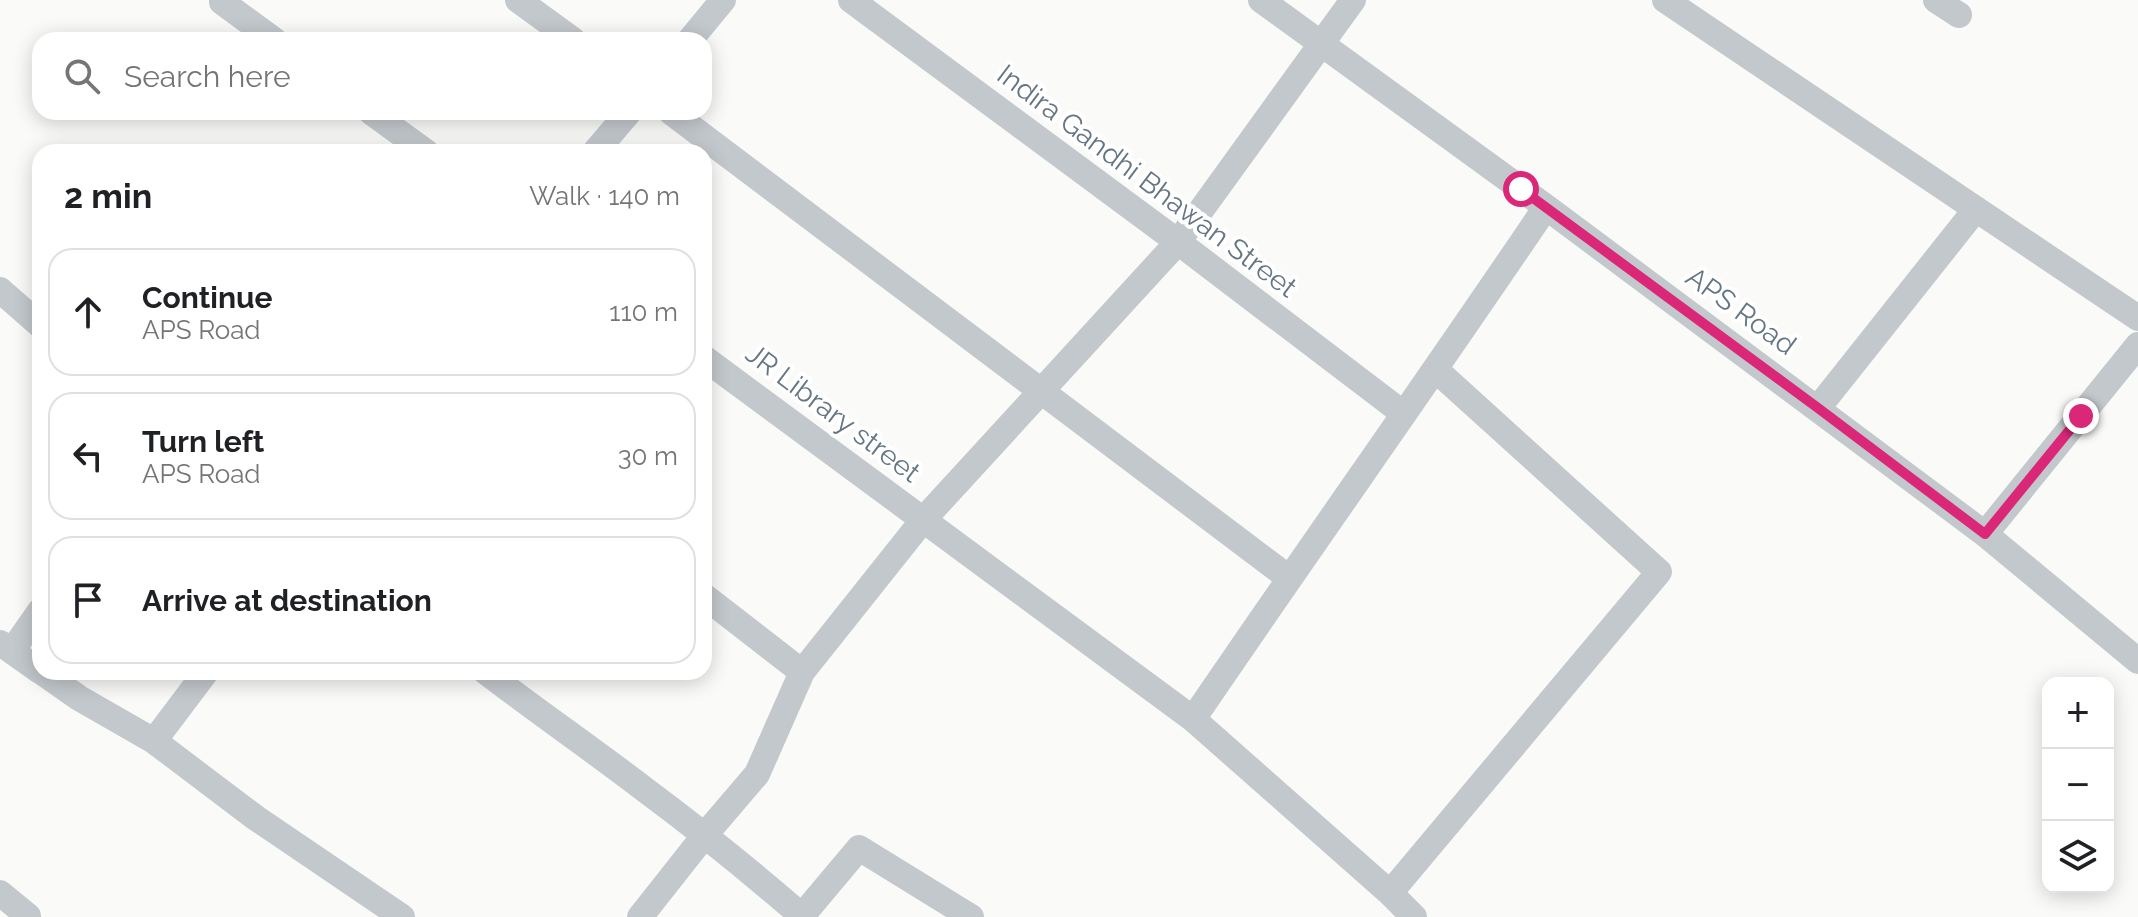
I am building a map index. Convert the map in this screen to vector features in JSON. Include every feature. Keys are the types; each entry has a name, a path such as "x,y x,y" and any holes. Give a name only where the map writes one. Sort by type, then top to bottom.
{"street":[{"path":"518,0 562,32"},
{"path":"697,32 723,0"},
{"name":"Indira Gandhi Bhawan Street","path":"851,0 1404,414"},
{"name":"APS Road","path":"1261,0 1818,408 1985,534 2138,661"},
{"path":"640,917 757,774 802,672 923,520 1178,242 1353,0"},
{"path":"1665,0 2138,318"},
{"path":"1936,0 1959,15"},
{"path":"222,2 263,32"},
{"path":"382,120 415,144"},
{"path":"602,144 622,120"},
{"path":"682,120 1289,578"},
{"path":"1193,719 1546,207"},
{"path":"1818,408 1976,209"},
{"path":"0,290 32,318"},
{"path":"1985,534 2138,345"},
{"name":"JR Library street","path":"712,364 1193,719 1414,917"},
{"path":"1390,893 1659,572 1436,370"},
{"path":"712,602 802,672"},
{"path":"32,619 6,647 32,666"},
{"path":"53,680 154,741 256,818 402,917"},
{"path":"154,741 200,680"},
{"path":"496,680 646,790 746,868 801,916 859,848 971,917"},
{"path":"0,893 28,916"}],"route":[{"path":"1521,189 1985,534 2081,416"}]}
